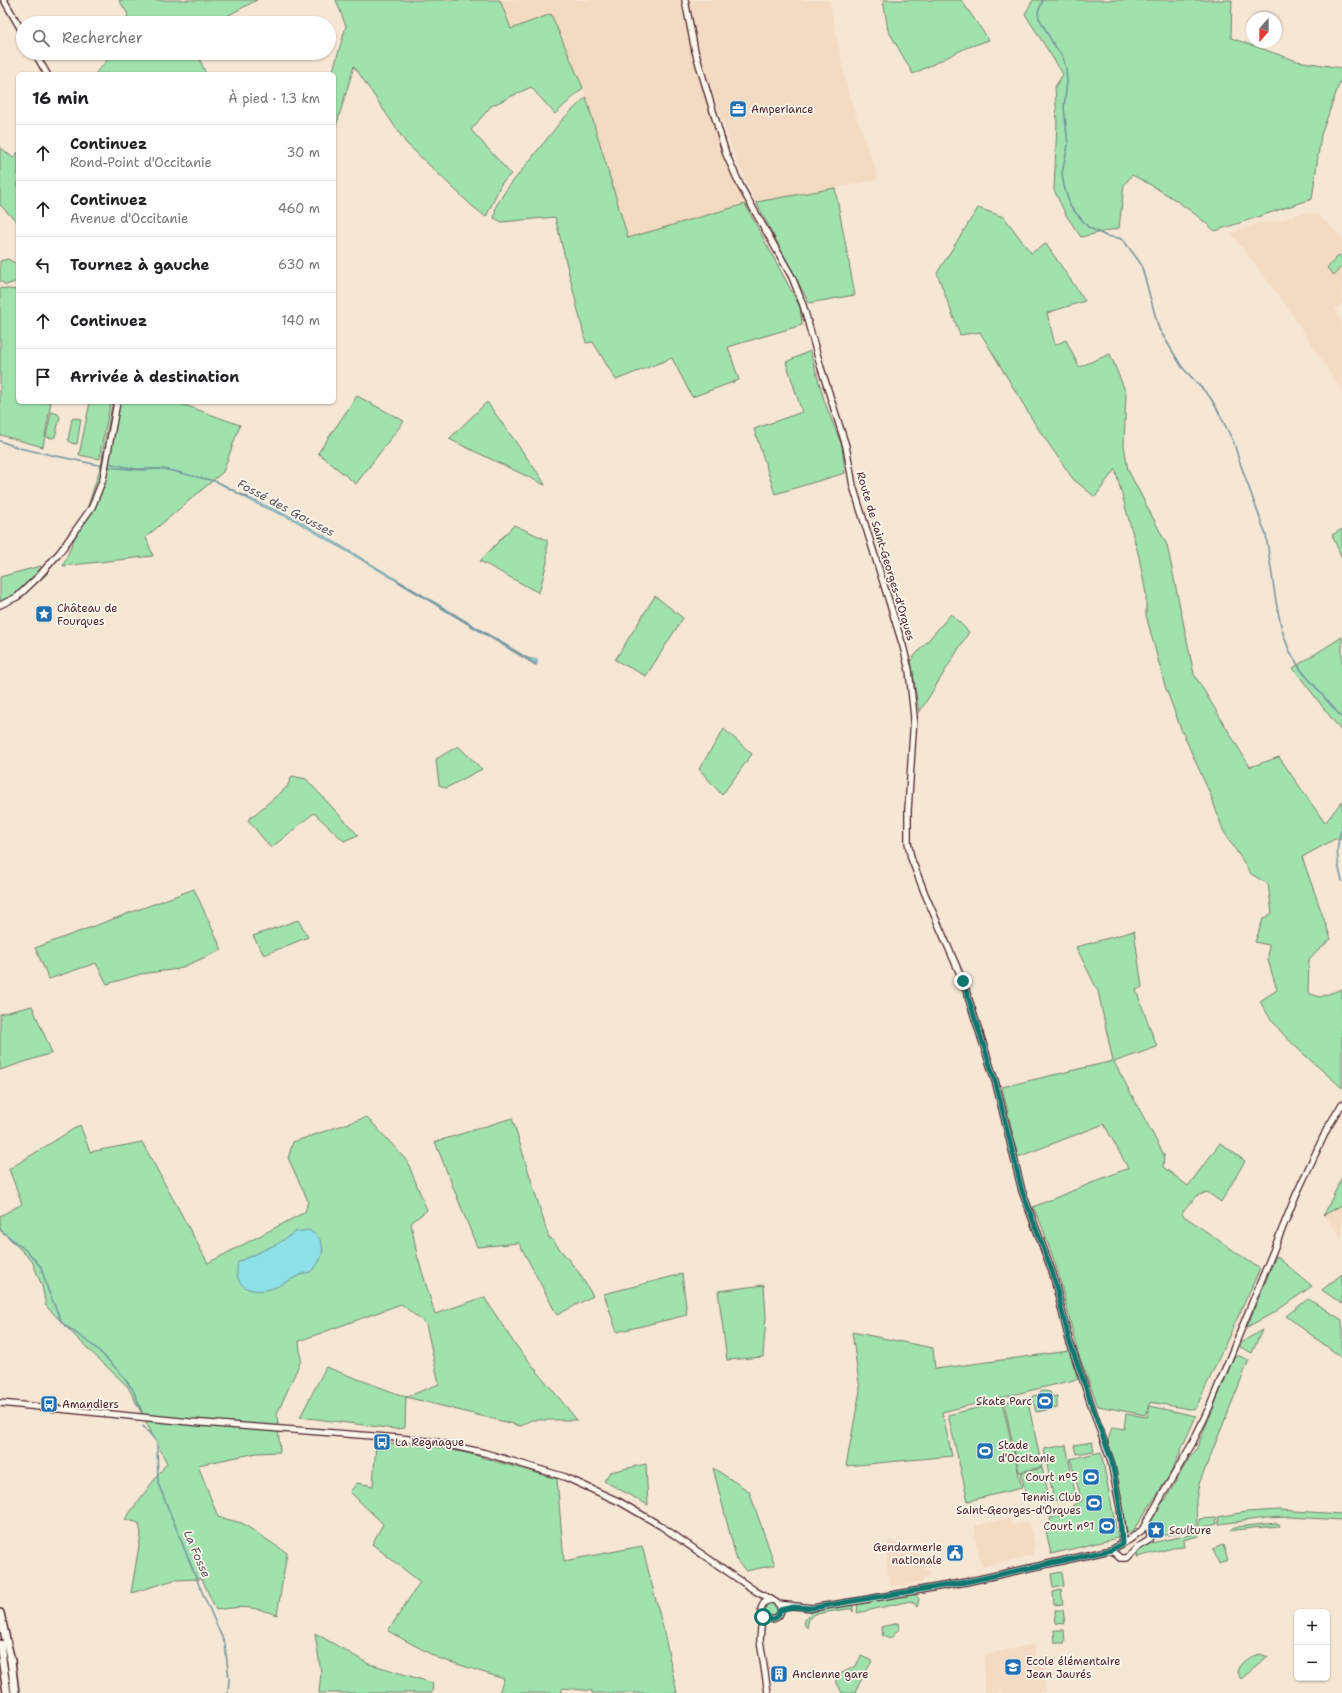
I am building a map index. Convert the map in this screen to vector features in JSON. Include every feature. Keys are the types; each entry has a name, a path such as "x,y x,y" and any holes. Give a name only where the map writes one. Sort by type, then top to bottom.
{"highway":[{"path":"0,1613 10,1655 15,1693"},
{"path":"0,1644 7,1693"},
{"path":"0,1654 6,1682"}],"street":[{"path":"4,0 16,21"},
{"name":"Route de Saint-Georges-d'Orques","path":"685,0 695,51 726,154 738,183 792,277 803,305 846,446 853,486 903,646 909,670 914,717 908,810 909,847 911,858 963,981 996,1084 1022,1191 1053,1274 1069,1340 1112,1462 1120,1508 1122,1532 1117,1549"},
{"path":"39,60 46,72"},
{"path":"0,605 18,597 38,577 60,552 92,507 103,479 117,404"},
{"path":"0,1403 149,1418 399,1438 436,1442 485,1453 565,1477 620,1502 662,1526 757,1592 771,1600 779,1607 812,1608 922,1591 1117,1549 1142,1530 1192,1444 1210,1406 1296,1195 1327,1129 1342,1104"},
{"path":"1117,1549 1120,1558 1127,1558 1137,1548 1149,1540 1150,1535 1147,1520"},
{"path":"1142,1530 1149,1532"},
{"path":"1122,1532 1130,1540"},
{"path":"757,1592 762,1605"},
{"path":"768,1693 760,1640 762,1615 760,1610 766,1601 771,1600"},
{"path":"761,1627 778,1616 779,1607"},
{"path":"762,1615 771,1620"}],"shaded area":[{"path":"500,0 682,0 693,53 724,155 745,204 628,238 583,88 551,14 510,29"},
{"path":"687,0 829,0 848,93 878,180 756,202 737,161 704,71"},
{"path":"1302,213 1318,215 1342,237 1342,304 1335,309 1338,313 1336,315 1342,322 1342,391 1286,305 1231,233 1260,223 1275,222"},
{"path":"1342,1205 1342,1238 1324,1215"},
{"path":"1010,1518 1012,1525 1029,1522 1035,1546 1032,1555 982,1567 975,1538 975,1526"},
{"path":"889,1540 923,1557 927,1562 924,1569 929,1571 930,1575 924,1578 921,1583 890,1587 886,1560"},
{"name":"Ecole élémentaire Jean Jaurés","path":"1034,1644 1036,1664 1042,1664 1044,1669 1045,1692 984,1693 984,1655"}],"green space":[{"path":"119,0 257,0 227,16 127,16 128,14"},
{"path":"336,0 500,0 511,29 551,14 583,88 555,114 531,87 491,106 471,130 511,174 501,184 486,217 472,206 406,143 354,66 336,126 336,72 333,72 346,26"},
{"path":"883,0 961,0 989,40 966,48 913,74 888,30"},
{"path":"1033,0 1232,0 1231,38 1246,43 1246,48 1260,48 1297,61 1342,68 1342,76 1321,135 1312,199 1215,231 1176,200 1132,175 1124,185 1119,228 1081,237 1066,215 1054,190 1057,122 1055,87 1063,74 1025,14"},
{"path":"107,60 200,60 205,72 97,72"},
{"path":"586,97 628,238 745,204 800,307 802,325 728,347 739,380 692,397 672,358 616,380 593,342 586,343 555,217 502,222 494,218 496,206 506,190 562,120"},
{"path":"0,147 13,158 16,154 16,221 0,205"},
{"path":"835,188 855,295 809,303 756,202"},
{"path":"978,208 1004,217 1031,253 1046,244 1085,301 1047,313 1055,345 1066,340 1079,367 1110,354 1126,393 1124,445 1128,470 1167,545 1194,674 1250,767 1279,757 1325,823 1342,801 1342,839 1335,839 1302,857 1331,939 1309,959 1308,993 1320,997 1342,989 1342,1088 1286,1037 1267,1014 1260,1001 1277,990 1268,960 1269,945 1255,942 1263,919 1272,913 1268,884 1251,874 1223,830 1211,796 1181,729 1165,686 1146,615 1146,594 1139,557 1115,469 1095,497 1073,479 1035,424 980,332 960,335 937,273"},
{"path":"1339,255 1342,257 1342,266 1334,275 1327,268"},
{"path":"8,259 16,264 16,282 6,285 0,281 0,261"},
{"path":"0,288 16,290 16,404 51,404 43,447 0,435"},
{"path":"810,351 825,403 842,446 845,473 775,494 754,429 802,412 786,362"},
{"path":"357,396 404,421 356,484 318,453"},
{"path":"487,402 540,476 545,485 449,439"},
{"path":"90,404 111,404 101,447 100,459 79,455"},
{"path":"113,404 182,404 240,425 223,472 146,537 153,556 63,566 89,503 102,462 103,448"},
{"path":"51,412 58,414 60,417 55,437 52,438 46,437"},
{"path":"72,419 81,419 77,444 71,443 68,440"},
{"path":"514,525 547,540 547,562 539,593 480,561"},
{"path":"1342,529 1342,558 1332,535"},
{"path":"40,566 48,573 20,598 0,608 0,577"},
{"path":"655,596 683,618 646,676 615,660"},
{"path":"951,614 969,632 919,713 911,660"},
{"path":"1342,637 1342,732 1293,668"},
{"path":"724,729 752,754 722,795 699,769"},
{"path":"458,746 482,769 446,788 439,785 436,759"},
{"path":"292,776 306,779 358,835 344,841 314,813 271,848 248,820 287,787"},
{"path":"194,889 222,950 178,969 141,974 107,984 96,963 49,979 35,948"},
{"path":"298,920 308,937 264,955 253,936"},
{"path":"1134,931 1142,987 1136,990 1157,1047 1114,1062 1164,1155 1163,1167 1188,1186 1220,1143 1245,1161 1221,1202 1207,1192 1197,1196 1181,1214 1260,1269 1195,1410 1150,1402 1145,1415 1098,1406 1078,1353 1058,1272 1041,1224 1033,1207 1128,1168 1104,1124 1018,1157 1002,1087 1113,1061 1098,991 1076,947"},
{"path":"32,1006 52,1053 0,1070 0,1014"},
{"path":"367,1117 407,1161 427,1210 411,1223 417,1255 435,1314 484,1297 514,1343 577,1420 531,1420 521,1426 406,1397 439,1384 426,1324 401,1304 299,1341 301,1360 277,1414 280,1452 257,1453 198,1465 218,1517 242,1523 287,1553 277,1615 254,1608 216,1610 202,1579 174,1580 131,1593 141,1534 139,1523 125,1519 167,1463 128,1387 46,1306 42,1286 32,1261 0,1229 0,1216 22,1204 9,1169 80,1125 90,1152 142,1142 208,1263 305,1212 308,1201 288,1158 293,1142"},
{"path":"512,1118 549,1238 551,1238 579,1273 593,1296 557,1315 519,1243 477,1247 435,1142"},
{"path":"1342,1177 1342,1205 1324,1215"},
{"path":"1276,1256 1312,1286 1275,1312 1247,1327"},
{"path":"682,1274 687,1315 617,1332 604,1294"},
{"path":"1342,1274 1342,1304 1322,1290"},
{"path":"764,1285 766,1317 763,1357 727,1360 718,1291"},
{"path":"1308,1299 1342,1320 1342,1358 1286,1316"},
{"path":"1262,1330 1252,1353 1240,1347 1240,1343"},
{"path":"852,1332 933,1348 935,1369 1069,1351 1078,1379 942,1412 952,1456 846,1466 860,1390"},
{"path":"1237,1355 1249,1360 1199,1484 1196,1500 1197,1529 1169,1535 1155,1535 1150,1528 1151,1517 1155,1510 1166,1499 1188,1460 1196,1450 1234,1357"},
{"path":"326,1367 406,1397 405,1428 395,1429 300,1417"},
{"name":"Skate Parc","path":"1042,1391 1050,1392 1052,1397 1057,1396 1057,1408 1036,1412 1032,1396 1039,1395"},
{"path":"1027,1398 1042,1467 1019,1472 1004,1403"},
{"name":"Stade d'Occitanie","path":"1002,1402 1022,1488 968,1501 948,1415"},
{"path":"1150,1406 1196,1416 1169,1477 1132,1532 1127,1532 1115,1465 1108,1441 1112,1427 1124,1429 1126,1414 1147,1417"},
{"path":"376,1442 436,1447 467,1453 557,1479 564,1561 642,1546 663,1628 677,1693 592,1693 592,1691 563,1688 561,1693 499,1693 504,1679 438,1658 388,1631 420,1582 372,1544 383,1524 350,1492 357,1483 373,1486"},
{"path":"1092,1442 1094,1451 1076,1454 1074,1445"},
{"path":"1066,1445 1075,1493 1065,1495 1065,1498 1054,1501 1044,1449"},
{"name":"Tennis Club Saint-Georges-d'Orques","path":"1101,1452 1118,1538 1051,1554 1045,1526 1051,1525 1050,1518 1072,1513 1072,1506 1082,1501 1070,1459"},
{"path":"646,1464 648,1505 604,1481 610,1472"},
{"path":"713,1468 749,1491 775,1565 746,1571 737,1561"},
{"path":"1042,1468 1048,1492 1026,1497 1021,1473"},
{"path":"1279,1510 1342,1514 1342,1520 1290,1517 1266,1518 1219,1524 1218,1517 1246,1512"},
{"path":"1216,1518 1217,1524 1199,1528 1199,1519"},
{"path":"1276,1523 1280,1526 1229,1531 1234,1527"},
{"path":"1199,1533 1199,1536 1183,1540 1184,1547 1173,1548 1137,1557 1138,1551 1151,1543"},
{"path":"1223,1545 1228,1560 1219,1564 1213,1549"},
{"path":"1062,1572 1064,1586 1053,1588 1051,1574"},
{"path":"1061,1590 1063,1604 1054,1605 1053,1592"},
{"path":"915,1594 919,1599 917,1607 910,1601 857,1613 858,1603"},
{"path":"771,1602 778,1606 778,1614 771,1618 764,1615 763,1610 765,1605"},
{"path":"849,1605 853,1606 853,1612 852,1609 847,1609 815,1614 809,1618 807,1628 804,1624 806,1618 810,1614 822,1608"},
{"path":"1055,1610 1063,1610 1065,1624 1056,1623"},
{"path":"898,1623 899,1629 890,1639 883,1636 881,1627"},
{"path":"1054,1630 1064,1630 1065,1643 1055,1643"},
{"path":"315,1633 367,1663 433,1683 432,1693 319,1693 321,1673"},
{"path":"1260,1654 1268,1657 1241,1679 1237,1673 1242,1663 1252,1656"},
{"path":"861,1656 872,1661 855,1691 857,1693 842,1693 834,1677 856,1666"}],"water":[{"path":"217,482 244,496 296,519 528,658 537,660 537,664 294,520 257,504"},
{"path":"309,1230 319,1238 322,1248 321,1257 317,1265 310,1272 266,1290 252,1290 242,1285 237,1276 238,1262 279,1243 295,1232"}],"waterway":[{"path":"1043,0 1038,12 1039,18 1063,58 1066,68 1067,82 1064,107 1068,145 1062,173 1070,206 1088,227 1106,236 1119,238 1124,241 1141,264 1159,329 1182,367 1210,397 1234,443 1266,535 1276,602 1282,630 1289,650 1301,670 1342,718"},
{"name":"Fossé des Gousses","path":"0,441 19,448 103,466"},
{"name":"Fossé des Gousses","path":"107,467 141,470 159,469"},
{"name":"Fossé des Gousses","path":"173,471 181,473"},
{"name":"Fossé des Gousses","path":"240,494 248,497"},
{"name":"Fossé des Gousses","path":"397,581 536,665"},
{"path":"1342,828 1338,841 1339,868 1342,881"},
{"name":"La Fosse","path":"0,1230 28,1252 41,1267 48,1290 62,1323 95,1347 118,1370 133,1390 142,1412"},
{"name":"La Fosse","path":"143,1426 157,1442 158,1483 199,1585 225,1644 229,1679 228,1693"}],"place":[{"name":"Amperiance","path":"738,109"},
{"name":"Château de Fourques","path":"44,614"},
{"name":"Skate Parc","path":"1045,1401"},
{"name":"Amandiers","path":"49,1404"},
{"name":"La Regnague","path":"382,1442"},
{"name":"Stade d'Occitanie","path":"985,1451"},
{"name":"Court n°5","path":"1091,1477"},
{"name":"Tennis Club Saint-Georges-d'Orques","path":"1094,1503"},
{"name":"Court n°1","path":"1107,1526"},
{"name":"Sculture","path":"1156,1530"},
{"name":"Gendarmerie nationale","path":"955,1553"},
{"name":"Ecole élémentaire Jean Jaurés","path":"1013,1667"},
{"name":"Ancienne gare","path":"779,1674"}],"route":[{"path":"763,1617 771,1620 779,1615 780,1610 793,1607 812,1608 922,1591 1111,1550 1122,1544 1120,1508 1112,1462 1069,1340 1050,1264 1032,1221 1022,1191 996,1084 963,981"}]}
